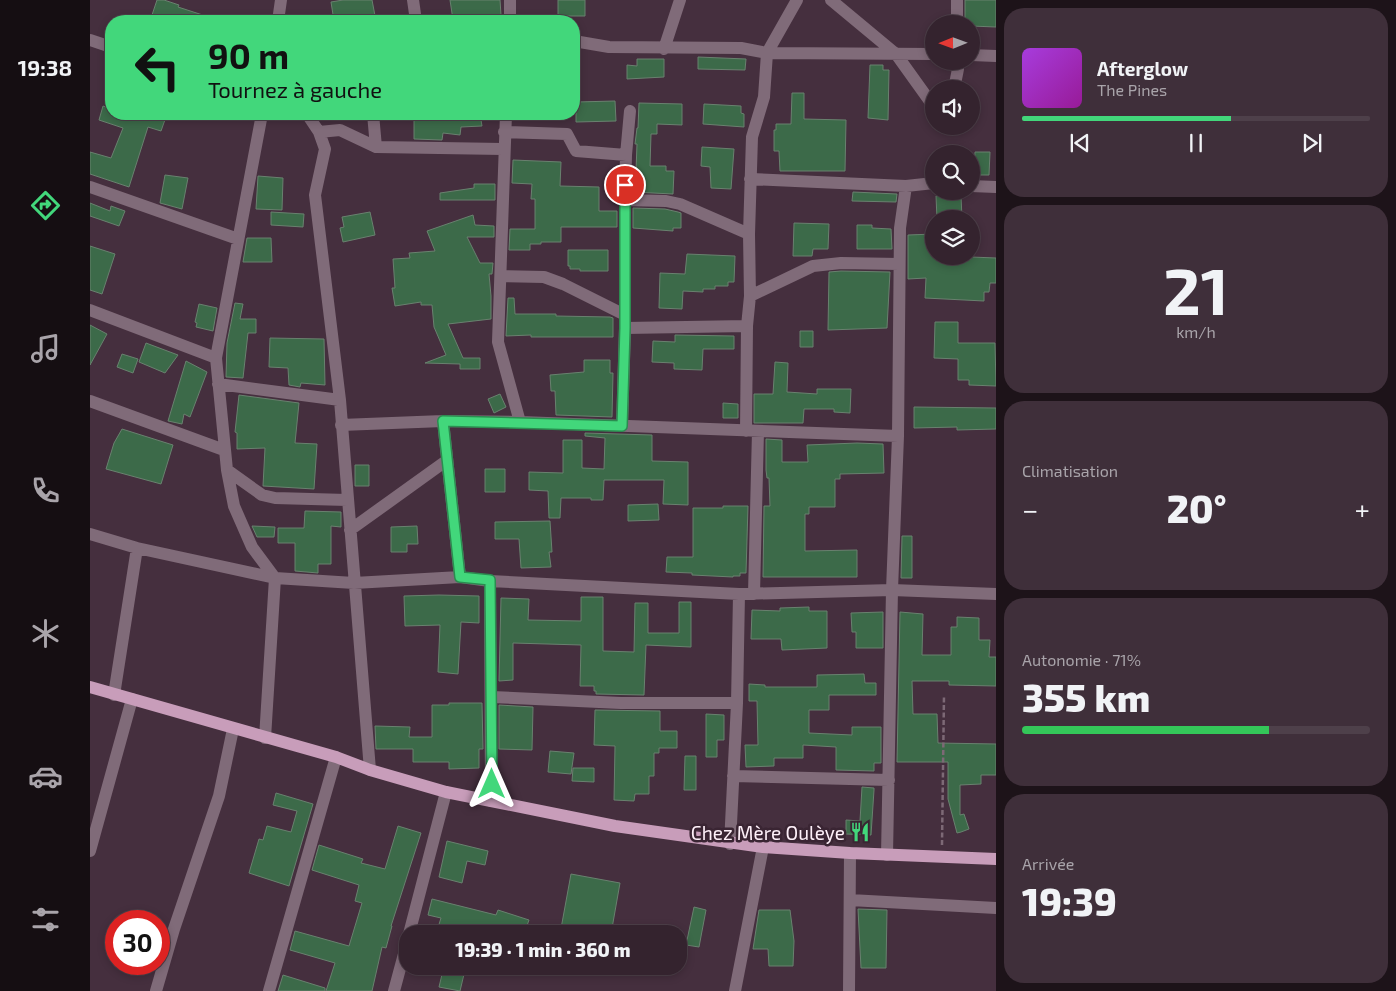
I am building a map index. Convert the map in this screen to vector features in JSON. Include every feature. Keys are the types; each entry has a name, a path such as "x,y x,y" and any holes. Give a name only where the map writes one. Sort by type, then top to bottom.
{"main road":[{"path":"90,687 336,757 370,770 446,792 615,826 762,848 996,859"}],"street":[{"path":"279,15 281,0"},
{"path":"412,0 415,15"},
{"path":"510,0 510,15"},
{"path":"664,49 680,0"},
{"path":"754,594 752,431 747,326 750,296 748,234 752,137 764,97 767,53 797,0"},
{"path":"831,0 896,54 925,94"},
{"path":"957,0 957,15"},
{"path":"90,40 105,45"},
{"path":"580,42 609,47 664,49 741,48 767,53 925,54"},
{"path":"980,55 996,56"},
{"path":"622,426 626,155 630,112"},
{"path":"261,120 216,358 224,450 234,506 252,547 275,578 265,738"},
{"path":"311,120 319,132 325,149 315,195 340,400 370,770"},
{"path":"374,120 376,147"},
{"path":"505,120 503,149 502,276 498,342 520,422"},
{"path":"319,132 340,130 376,147 503,149"},
{"path":"504,132 567,134 576,151 626,155"},
{"path":"750,180 906,186 925,184"},
{"path":"90,186 238,239"},
{"path":"887,855 892,590 898,436 900,228 906,186"},
{"path":"980,186 996,187"},
{"path":"625,200 666,201 680,204 748,234"},
{"path":"750,296 813,266 841,263 899,264"},
{"path":"502,276 544,277 563,284 625,321 747,326"},
{"path":"90,310 216,358"},
{"path":"218,384 340,400"},
{"path":"90,401 224,450"},
{"path":"341,425 443,421 520,422 898,436"},
{"path":"443,421 460,577"},
{"path":"350,530 446,461"},
{"path":"227,470 262,495 274,498 347,500"},
{"path":"90,534 137,548 275,578 354,583 460,577 739,594 892,590 996,594"},
{"path":"114,695 137,548"},
{"path":"490,580 491,801"},
{"path":"730,844 737,703 739,594"},
{"path":"492,697 621,703 737,703"},
{"path":"90,851 95,816 132,699"},
{"path":"156,991 174,928 219,796 233,729"},
{"path":"269,991 336,757"},
{"path":"734,776 889,780"},
{"path":"411,925 446,792"},
{"path":"735,991 762,848"},
{"path":"849,991 850,853"},
{"path":"850,900 996,908"},
{"path":"394,991 399,972"}],"path":[{"path":"942,857 944,694"}],"building":[{"path":"157,0 164,0 203,15 152,15"},
{"path":"372,0 375,15 333,15 331,2"},
{"path":"450,0 500,0 501,15 452,15"},
{"path":"558,0 585,0 585,16 558,15"},
{"path":"965,0 996,0 996,27 980,26 980,15 965,15"},
{"path":"698,57 746,59 745,70 698,69"},
{"path":"637,59 664,59 664,77 627,79 627,65 637,66"},
{"path":"870,65 883,65 883,70 889,70 888,120 868,118"},
{"path":"792,93 804,93 804,119 846,120 845,171 780,171 779,151 774,151 774,130 776,130 776,124 791,124"},
{"path":"615,101 616,121 576,122 576,120 580,120 580,102"},
{"path":"639,103 682,104 682,125 657,124 657,134 651,134 650,166 666,166 666,171 674,171 673,194 633,192 634,171 636,171 637,144 635,144"},
{"path":"704,104 741,106 741,113 744,114 744,127 703,124"},
{"path":"103,106 105,107 105,120 165,120 161,131 148,127 129,187 90,174 90,152 111,158 123,128 99,120"},
{"path":"414,120 481,120 482,126 461,127 460,135 443,133 442,140 414,139"},
{"path":"702,147 734,149 731,189 711,188 710,167 701,166"},
{"path":"980,152 990,152 989,175 980,175"},
{"path":"513,160 561,162 560,186 599,187 599,211 617,211 617,227 561,227 561,242 530,244 530,250 509,250 510,229 535,229 535,199 531,199 532,184 512,183"},
{"path":"165,175 188,178 182,209 160,203"},
{"path":"258,176 283,178 282,210 256,209"},
{"path":"474,184 495,184 495,200 440,200 440,193 474,188"},
{"path":"853,192 897,194 896,202 852,201"},
{"path":"936,200 961,200 962,210 937,210"},
{"path":"90,203 110,211 111,206 125,211 119,226 90,216"},
{"path":"633,208 665,209 681,213 681,228 673,228 673,231 633,228"},
{"path":"271,212 304,214 303,227 271,225"},
{"path":"370,212 375,235 343,242 340,228 344,227 342,217"},
{"path":"473,215 475,225 494,226 494,237 467,237 480,263 493,263 492,274 489,274 491,319 448,324 463,358 480,358 480,369 460,369 460,364 425,363 446,355 434,327 432,305 421,305 421,302 395,306 392,288 395,288 393,259 410,258 409,253 435,251 427,231"},
{"path":"794,223 829,224 828,249 813,249 812,256 793,256"},
{"path":"857,225 872,225 872,228 891,229 892,249 857,249"},
{"path":"925,234 925,265 980,265 980,257 996,258 996,283 990,283 989,292 984,292 984,301 925,298 926,278 908,279 908,235"},
{"path":"247,238 271,238 272,262 243,262"},
{"path":"90,246 115,254 102,294 90,290"},
{"path":"568,250 608,250 608,271 570,269 570,266 568,266"},
{"path":"687,254 735,256 734,282 728,282 728,286 715,286 715,289 703,289 703,292 683,291 682,309 659,308 660,273 685,274"},
{"path":"829,272 890,272 887,328 828,330"},
{"path":"508,298 514,298 515,314 556,314 556,316 613,318 613,337 506,336"},
{"path":"235,303 243,304 240,319 256,319 256,333 248,333 243,378 226,377 227,343"},
{"path":"199,304 217,308 213,331 196,327 197,323 195,322"},
{"path":"935,322 958,322 958,343 995,343 996,386 969,385 969,380 958,380 958,359 934,358"},
{"path":"90,325 107,334 90,365"},
{"path":"800,331 813,331 813,347 800,347"},
{"path":"675,335 734,336 734,349 703,349 702,370 674,369 674,363 652,362 653,341 675,342"},
{"path":"270,338 324,339 325,385 301,383 300,387 289,385 288,368 269,367"},
{"path":"146,343 178,355 165,373 139,362"},
{"path":"122,354 138,359 133,373 117,367"},
{"path":"584,360 610,360 610,373 613,373 612,417 556,415 555,391 551,391 550,375 584,372"},
{"path":"186,361 207,372 190,417 184,414 182,424 168,421"},
{"path":"775,362 788,363 787,392 817,394 817,389 851,389 850,413 834,412 834,409 804,409 803,423 754,423 754,394 773,394"},
{"path":"500,394 506,407 494,413 488,399"},
{"path":"239,395 299,403 295,443 317,444 314,489 263,486 265,448 237,449 237,433 235,432"},
{"path":"723,403 738,404 738,418 723,418"},
{"path":"914,407 996,408 996,429 957,430 957,427 914,428"},
{"path":"122,429 173,445 161,484 106,469 114,443"},
{"path":"585,433 652,435 652,461 688,462 688,505 663,504 664,480 604,480 603,500 561,498 560,518 549,518 548,491 529,490 529,472 563,473 563,440 582,440 582,468 604,469 605,438 585,436"},
{"path":"766,439 782,440 782,462 808,462 807,445 883,444 884,473 840,474 840,479 835,479 835,507 809,507 809,514 805,514 805,551 857,550 857,577 763,577 764,506 770,506 769,478 767,478 766,470"},
{"path":"355,465 369,465 369,486 355,486"},
{"path":"485,469 505,469 505,492 485,492"},
{"path":"658,504 659,520 628,521 628,505"},
{"path":"723,506 748,506 746,573 740,573 740,576 733,577 666,572 667,557 693,557 693,508 723,508"},
{"path":"305,511 341,512 341,527 331,526 331,564 318,564 318,573 295,571 295,543 278,543 278,528 304,528"},
{"path":"550,521 552,552 549,552 551,567 521,568 519,539 495,539 495,522"},
{"path":"252,526 275,527 274,537 257,537"},
{"path":"417,526 418,544 407,544 407,552 391,552 391,527"},
{"path":"902,536 912,536 912,578 901,578"},
{"path":"404,596 479,596 479,623 461,622 458,674 438,672 440,625 405,626"},
{"path":"581,597 603,597 603,651 634,652 635,603 648,603 648,633 679,633 679,602 691,602 691,647 646,645 644,695 596,694 594,686 580,686 581,645 513,643 513,680 499,681 501,598 529,599 528,620 581,621"},
{"path":"809,607 809,611 827,611 827,648 782,650 781,639 751,639 752,610 780,611 780,608"},
{"path":"883,612 883,648 856,648 856,632 852,632 851,613"},
{"path":"900,612 923,614 922,655 951,655 951,627 957,627 957,617 979,618 979,640 990,640 989,657 996,657 996,686 949,685 949,681 912,681 913,714 937,714 938,743 996,744 996,775 981,775 981,784 960,785 960,815 964,814 969,829 961,832 957,833 948,799 948,762 897,762"},
{"path":"864,674 865,683 876,683 876,695 829,695 829,710 809,710 809,733 852,735 852,727 881,727 881,763 874,763 874,771 836,770 836,747 803,745 803,758 774,758 774,766 746,767 745,745 758,745 757,701 749,701 749,684 765,685 765,687 817,687 817,675"},
{"path":"449,703 482,703 483,749 479,749 479,768 449,769 449,762 413,762 413,749 376,749 375,726 410,727 409,737 432,737 432,705 449,705"},
{"path":"499,705 533,707 532,750 499,749"},
{"path":"595,710 660,711 660,731 677,731 677,748 659,748 659,753 654,753 654,776 649,776 649,794 635,794 634,801 614,800 615,746 594,745"},
{"path":"706,714 724,715 724,740 717,740 717,757 706,757"},
{"path":"550,751 574,753 571,774 548,772"},
{"path":"685,756 696,756 696,790 684,790"},
{"path":"573,768 594,768 594,782 572,781"},
{"path":"862,787 874,788 871,835 846,834 846,820 860,821"},
{"path":"276,793 313,804 289,886 249,873 259,839 263,840 267,826 291,832 297,811 273,805"},
{"path":"398,826 421,833 391,926 386,948 382,947 372,991 326,991 335,963 290,950 295,931 349,946 362,903 355,901 359,885 312,870 319,845 363,859 361,863 385,869"},
{"path":"447,841 488,851 485,865 467,861 462,883 439,877"},
{"path":"571,874 620,883 613,925 562,925"},
{"path":"432,899 496,915 498,910 529,920 527,925 439,925 441,918 428,915"},
{"path":"694,907 706,910 699,947 687,945"},
{"path":"858,909 887,910 886,968 861,968"},
{"path":"759,910 790,910 794,941 793,966 769,966 768,949 753,949"},
{"path":"283,975 325,988 325,991 278,991"},
{"path":"442,975 464,975 460,991 439,987"}],"place":[{"name":"Chez Mère Oulèye","path":"860,832"}],"route":[{"path":"492,784 490,580 460,577 443,421 622,426 625,328 625,185"}]}
